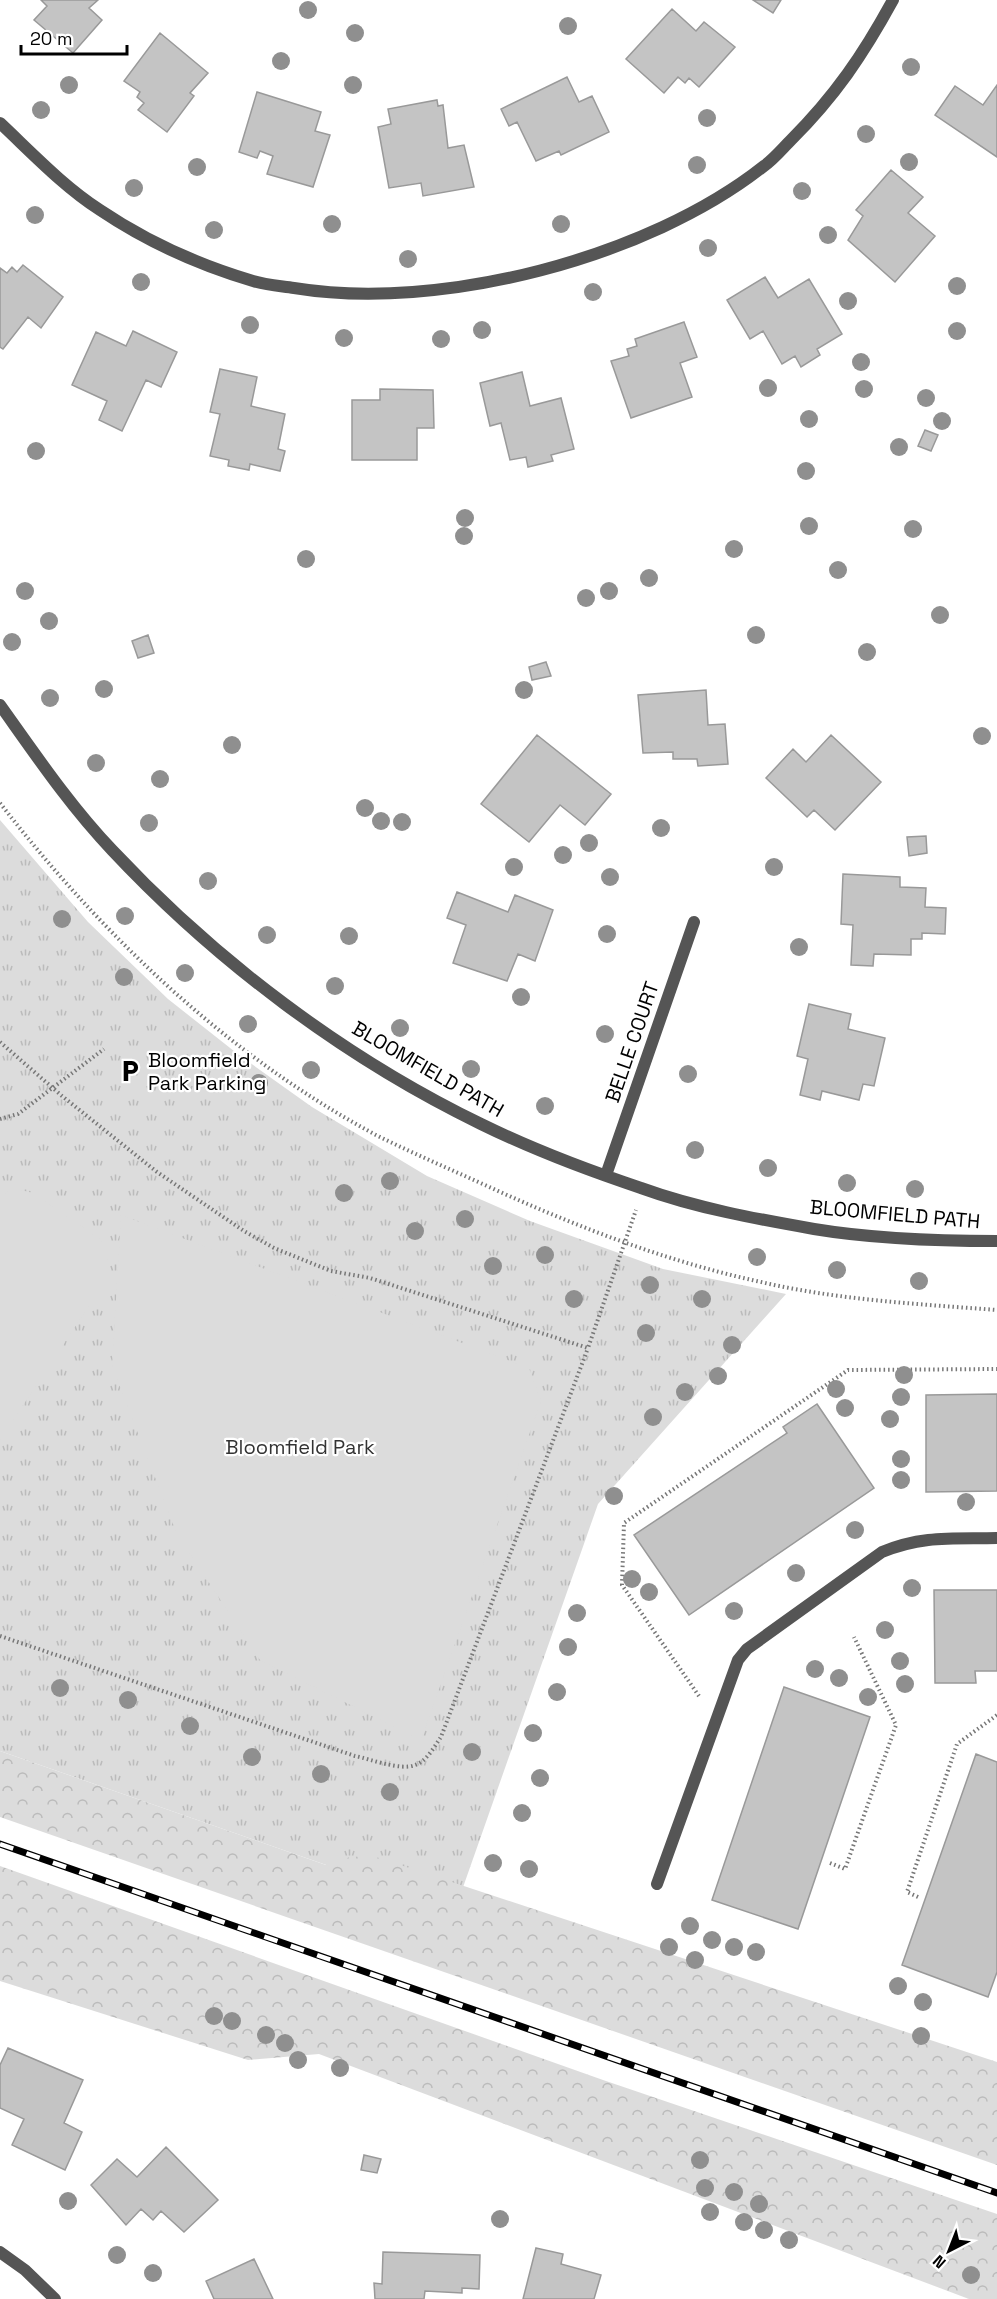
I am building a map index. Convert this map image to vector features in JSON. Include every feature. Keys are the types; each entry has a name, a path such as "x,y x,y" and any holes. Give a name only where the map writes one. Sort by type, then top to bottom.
{"street":[{"path":"0,123 59,177 99,209 149,239 255,282 325,294 394,295 460,288 525,274 592,255 655,230 723,195 766,165 809,122 849,75 892,0"},
{"name":"BLOOMFIELD PATH","path":"0,705 67,796 110,849 189,924 288,1006 342,1043 436,1101 492,1129 606,1175 643,1189 711,1208 814,1229 921,1239 997,1241"},
{"name":"BELLE COURT","path":"606,1175 694,922"},
{"path":"657,1884 738,1660 747,1649 882,1552 922,1539 997,1538"},
{"path":"0,2252 25,2270 55,2299"}],"path":[{"path":"0,1042 92,1121 158,1172 244,1231 274,1248 330,1271 370,1278 588,1348"},
{"path":"0,1119 18,1114 104,1049"},
{"path":"0,1636 355,1756 403,1767 416,1765 429,1754 441,1737 588,1348 643,1189"},
{"path":"701,1700 622,1585 624,1523 848,1371 997,1369"},
{"path":"830,1863 845,1869 896,1725 854,1637"},
{"path":"918,1897 907,1892 957,1744 997,1715"}],"green space":[{"name":"Bloomfield Park","path":"0,820 88,922 168,999 239,1055 312,1107 427,1176 530,1221 663,1269 786,1294 598,1504 455,1910 0,1751"},
{"path":"13,1188 33,1193 100,1239 110,1270 106,1280 0,1440 0,1197"},
{"path":"121,1215 529,1368 541,1401 421,1740 260,1660 177,1534 112,1366"},
{"path":"0,1751 326,1865 350,1857 373,1856 997,2062 997,2165 0,1817"},
{"path":"0,1866 603,2080 997,2214 997,2299 969,2299 319,2054 248,2060 0,1981"}],"building":[{"path":"41,0 98,0 89,8 102,20 73,53 34,20 47,6"},
{"path":"753,0 781,0 773,13"},
{"path":"672,9 696,31 704,22 735,47 699,87 689,78 685,83 678,77 664,93 626,59"},
{"path":"160,33 208,73 190,93 194,96 167,132 138,110 144,103 137,97 140,92 124,81"},
{"path":"567,77 579,102 592,96 609,132 561,155 559,151 536,161 517,122 509,126 501,109"},
{"path":"997,85 997,157 935,115 955,86 983,105"},
{"path":"257,92 321,112 315,131 330,135 313,187 267,174 273,156 260,151 257,158 239,152"},
{"path":"437,100 438,106 443,105 448,148 464,145 474,187 423,196 421,183 389,188 378,127 391,124 388,109"},
{"path":"891,170 923,197 908,213 935,236 895,282 848,240 863,216 856,210"},
{"path":"23,265 63,297 41,328 28,317 3,349 0,347 0,268 7,273 12,267 17,272"},
{"path":"765,277 778,298 809,279 842,334 817,349 820,355 801,367 795,356 782,364 763,331 750,339 727,300"},
{"path":"684,322 697,357 680,363 692,397 631,418 611,361 629,356 627,349 637,346 635,339"},
{"path":"133,331 177,352 161,387 146,380 122,431 99,420 107,401 72,385 96,332 126,346"},
{"path":"220,369 257,377 251,406 285,414 278,449 285,451 280,471 250,464 249,470 228,466 229,460 210,456 220,414 210,412"},
{"path":"522,372 530,406 561,398 574,449 551,455 553,461 528,467 526,457 510,460 501,423 490,426 480,383"},
{"path":"380,389 433,390 434,428 417,428 417,460 352,460 352,400 380,400"},
{"path":"925,430 938,435 931,451 918,446"},
{"path":"148,635 154,653 138,658 132,641"},
{"path":"546,662 551,676 532,680 529,667"},
{"path":"706,690 708,725 725,724 728,764 698,766 697,759 673,759 673,752 643,753 638,695"},
{"path":"537,735 611,794 585,825 560,805 529,842 481,804"},
{"path":"831,735 881,782 835,830 814,810 807,817 766,778 793,749 806,762"},
{"path":"926,836 927,853 909,856 907,837"},
{"path":"843,874 900,877 900,887 926,888 925,907 946,908 945,934 922,933 922,939 911,939 911,955 874,954 873,966 851,965 853,925 841,924"},
{"path":"457,892 508,912 515,895 553,910 535,961 518,954 507,981 453,963 466,925 447,918"},
{"path":"809,1004 851,1014 848,1029 885,1038 874,1086 863,1084 859,1100 822,1091 820,1100 800,1095 808,1059 797,1056"},
{"path":"997,1394 997,1491 926,1492 926,1395"},
{"path":"817,1404 874,1488 689,1615 634,1535 787,1433 783,1427"},
{"path":"934,1590 997,1590 997,1671 975,1671 976,1683 935,1683"},
{"path":"784,1687 870,1717 798,1929 712,1900"},
{"path":"976,1754 997,1762 997,1972 988,1997 902,1965"},
{"path":"8,2048 83,2080 64,2123 82,2132 65,2170 12,2145 24,2119 0,2108 0,2065"},
{"path":"166,2147 218,2200 184,2232 161,2211 153,2220 141,2209 126,2225 91,2185 117,2159 137,2177"},
{"path":"364,2155 381,2159 377,2173 361,2170"},
{"path":"536,2248 563,2254 561,2264 601,2275 594,2299 523,2299"},
{"path":"383,2252 480,2255 479,2289 462,2288 462,2293 425,2291 424,2299 375,2299 374,2283 382,2284"},
{"path":"254,2259 273,2299 214,2299 206,2281"}],"railway":[{"path":"0,1844 997,2193"}],"place":[{"name":"Bloomfield Park Parking","path":"130,1071"}]}
